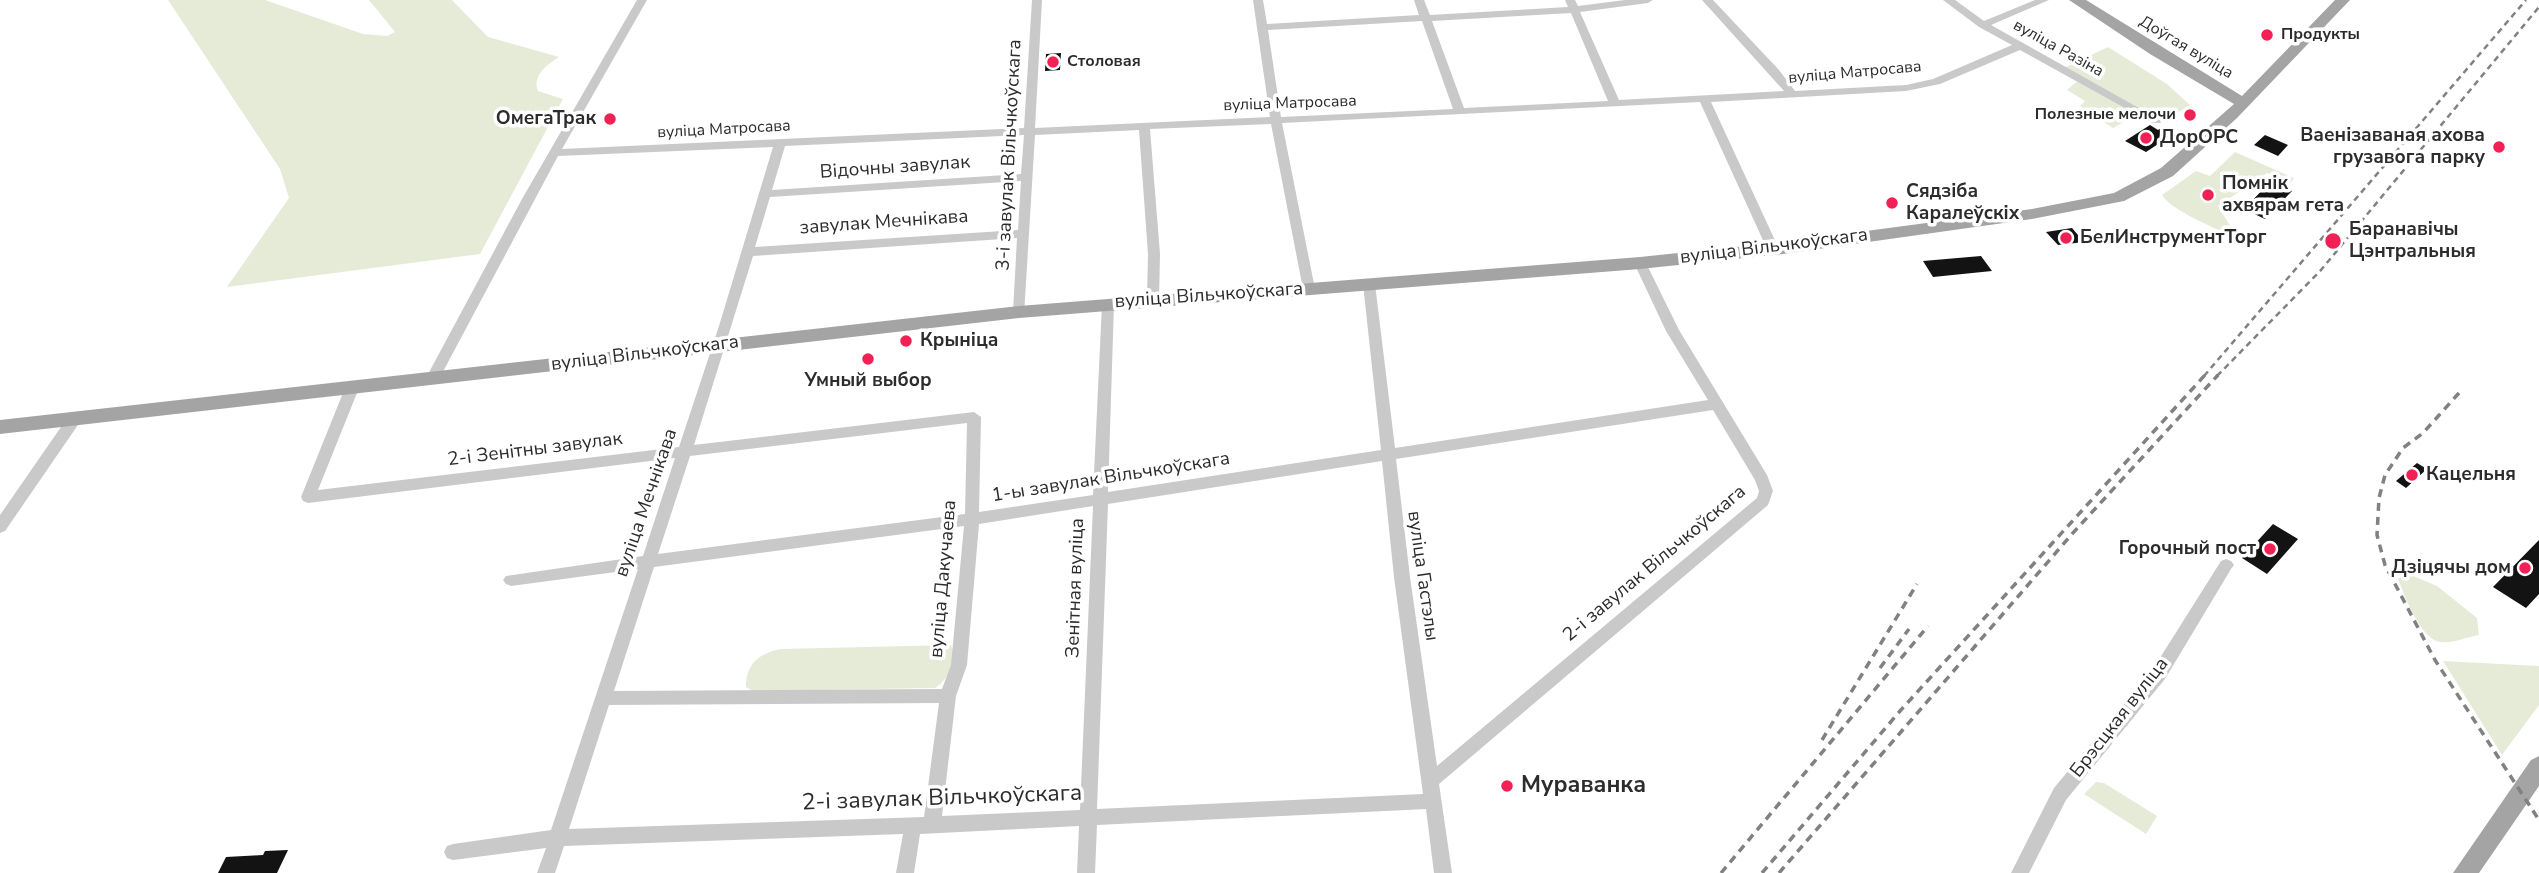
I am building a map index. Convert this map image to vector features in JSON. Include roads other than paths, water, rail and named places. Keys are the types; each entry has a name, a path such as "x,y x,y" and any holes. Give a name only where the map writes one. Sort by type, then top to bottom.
{"main road":[{"name":"Доўгая вуліца","path":"2076,0 2155,51 2244,103"},
{"name":"вуліца Вільчкоўскага","path":"0,427 1019,312 1773,249 1980,222 2118,197 2168,172 2244,103 2343,0"},
{"path":"2465,873 2539,767"}],"street":[{"path":"433,378 554,153 642,0"},
{"name":"3-і завулак Вільчкоўскага","path":"1019,312 1037,0"},
{"path":"1258,0 1276,121 1309,289"},
{"path":"1419,0 1460,112"},
{"path":"1261,27 1426,20 1648,0"},
{"path":"1707,0 1775,72 1792,94"},
{"name":"вуліца Разіна","path":"1948,0 2019,46 2156,121"},
{"path":"1983,25 2044,0"},
{"path":"1572,5 1615,104"},
{"name":"вуліца Матросава","path":"554,153 1276,121 1906,88 1928,84 2019,46"},
{"path":"1704,99 1773,249"},
{"path":"1144,126 1154,254 1153,300"},
{"name":"вуліца Мечнікава","path":"546,873 720,345 780,143"},
{"name":"Відочны завулак","path":"765,194 1027,177"},
{"name":"завулак Мечнікава","path":"747,252 1023,234"},
{"name":"2-і завулак Вільчкоўскага","path":"1432,780 1763,501 1766,491 1762,478 1673,331 1640,262"},
{"name":"вуліца Гастэлы","path":"1369,284 1402,577 1443,873"},
{"name":"Зенітная вуліца","path":"1086,873 1108,304"},
{"name":"2-і Зенітны завулак","path":"352,388 309,497 974,417"},
{"name":"1-ы завулак Вільчкоўскага","path":"511,580 972,519 1717,404"},
{"name":"вуліца Дакучаева","path":"932,825 948,696 959,665 972,519 974,417"},
{"path":"0,527 75,418"},
{"name":"Брэсцкая вуліца","path":"2020,873 2060,794 2159,674 2225,565"},
{"path":"603,698 948,696"},
{"name":"2-і завулак Вільчкоўскага","path":"453,852 556,838 914,826 1434,801"},
{"path":"905,873 914,826"}],"railway":[{"path":"2204,376 2526,0"},
{"path":"2217,376 2321,270 2539,7"},
{"path":"1762,873 1900,711 2205,375"},
{"path":"1779,873 2072,534 2218,375"},
{"path":"2459,393 2423,433 2403,448 2385,475 2379,498 2377,535 2385,565 2435,660 2539,820"},
{"path":"1822,740 1917,584"},
{"path":"1721,873 1928,626"},
{"path":"1880,668 1909,629"}],"place":[{"name":"Продукты","path":"2267,35"},
{"name":"Столовая","path":"1053,62"},
{"name":"Полезные мелочи","path":"2190,115"},
{"name":"ОмегаТрак","path":"610,119"},
{"name":"ДорОРС","path":"2146,138"},
{"name":"Ваенізаваная ахова грузавога парку","path":"2499,147"},
{"name":"Помнік ахвярам гета","path":"2208,195"},
{"name":"Сядзіба Каралеўскіх","path":"1892,203"},
{"name":"БелИнструментТорг","path":"2066,238"},
{"name":"Баранавічы Цэнтральныя","path":"2333,241"},
{"name":"Крыніца","path":"906,341"},
{"name":"Умный выбор","path":"868,359"},
{"name":"Кацельня","path":"2412,475"},
{"name":"Горочный пост","path":"2270,549"},
{"name":"Дзіцячы дом","path":"2525,568"},
{"name":"Мураванка","path":"1507,786"}]}
